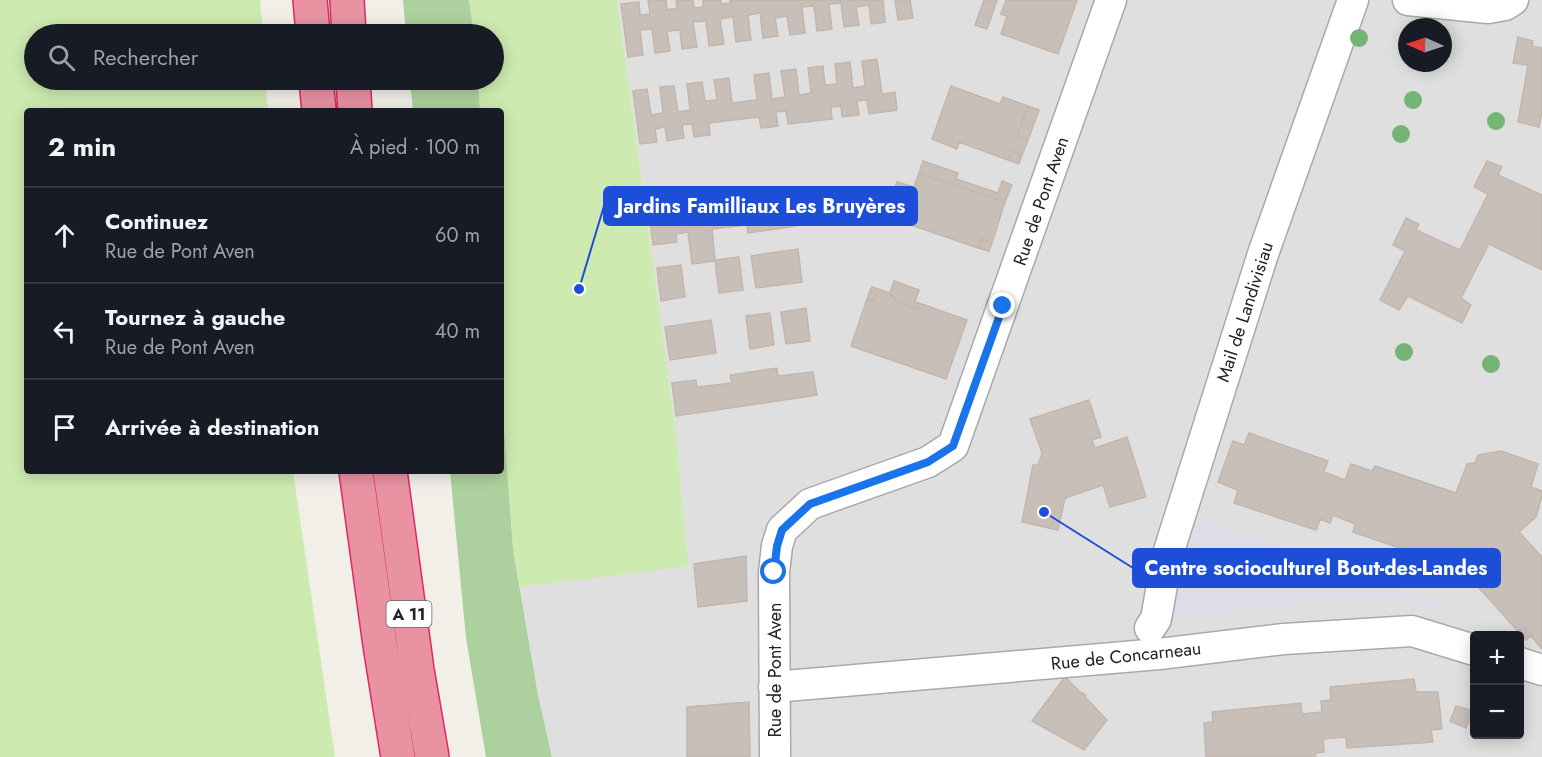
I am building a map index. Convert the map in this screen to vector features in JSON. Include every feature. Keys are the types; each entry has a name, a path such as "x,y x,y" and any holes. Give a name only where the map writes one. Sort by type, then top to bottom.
{"highway":[{"path":"310,0 312,24"},
{"path":"347,0 348,24"},
{"path":"317,90 319,108"},
{"path":"354,90 355,108"},
{"name":"A 11","path":"356,474 398,757"},
{"name":"A 11","path":"390,474 415,659 432,757"}],"street":[{"name":"Rue de Pont Aven","path":"775,757 774,572 777,546 782,530 810,504 928,462 953,446 1111,0"},
{"name":"Mail de Landivisiau","path":"1150,628 1156,619 1167,557 1263,254 1353,0"},
{"path":"1408,0 1488,8 1505,5 1513,0"},
{"name":"Rue de Concarneau","path":"774,687 1159,654 1284,639 1412,631 1470,649"},
{"path":"1524,664 1542,670"}],"shaded area":[{"path":"617,0 1542,0 1542,757 552,757 538,695 520,587 689,565 677,439"},
{"path":"1201,520 1417,595 1451,611 1381,597 1282,605 1168,619"}],"green space":[{"path":"0,0 260,0 262,24 24,24 24,90 266,90 268,108 24,108 24,474 293,474 335,757 0,757"},
{"path":"403,0 469,0 473,24 405,24"},
{"path":"469,0 617,0 677,439 689,566 520,587 513,549 504,428 504,108 480,108 479,90 504,90 504,24 473,24"},
{"path":"411,90 479,90 480,108 413,108"},
{"path":"504,428 513,549 538,695 552,757 486,757 466,638 450,474 504,474"}],"building":[{"path":"648,0 666,0 667,10 677,8 676,0 693,0 694,8 703,7 703,0 721,0 721,4 731,3 730,0 883,0 885,22 871,24 869,5 856,7 859,25 844,27 841,3 829,4 832,29 817,31 814,6 802,7 805,33 790,35 787,16 775,18 778,36 763,38 760,13 748,15 751,40 736,42 733,17 720,19 724,44 709,46 706,21 693,22 697,47 682,49 680,30 667,31 670,51 655,53 652,29 640,30 643,55 628,57 621,4 639,2 640,15 650,14"},
{"path":"895,0 910,0 913,18 898,20"},
{"path":"984,0 997,0 987,29 975,25"},
{"path":"1006,0 1077,0 1058,54 1001,34 1007,16 1001,14"},
{"path":"1518,37 1533,41 1532,46 1542,48 1542,111 1539,127 1518,122 1528,65 1513,63"},
{"path":"877,59 882,94 895,92 897,110 869,114 867,100 857,101 859,115 842,117 841,106 831,107 832,119 788,124 786,111 776,112 778,126 761,128 759,117 709,123 710,135 694,137 692,124 682,125 684,138 667,141 665,127 655,129 657,142 640,144 633,91 647,89 651,115 663,113 660,87 674,86 678,112 690,110 687,84 702,82 705,101 717,100 714,80 729,78 732,103 757,100 754,75 769,73 772,99 785,97 781,71 796,69 799,95 811,93 808,68 823,66 825,85 837,84 835,64 850,62 853,88 865,86 862,61"},
{"path":"951,86 1000,104 1003,97 1028,106 1017,136 1028,140 1022,155 1012,151 1008,160 959,142 957,149 932,139"},
{"path":"1028,106 1039,110 1028,140 1017,136"},
{"path":"1012,151 1022,155 1019,164 1008,160"},
{"path":"923,161 958,173 956,179 998,193 1002,181 1012,185 1005,202 919,173"},
{"path":"1487,161 1502,167 1498,175 1542,195 1542,270 1489,244 1461,298 1471,305 1462,323 1408,296 1399,310 1380,300 1405,251 1393,245 1406,218 1419,224 1416,230 1460,250 1488,194 1474,187"},
{"path":"919,173 1005,202 992,243 981,239 978,248 885,216 897,182 914,187"},
{"path":"790,193 795,226 748,233 747,225 712,229 715,260 739,257 743,290 719,293 715,261 692,264 688,232 676,234 677,242 653,245 649,212"},
{"path":"981,239 992,243 989,251 978,248"},
{"path":"798,249 802,282 756,288 751,256"},
{"path":"681,265 685,297 661,301 657,268"},
{"path":"894,281 919,290 915,302 919,303 917,309 897,302 890,293"},
{"path":"872,287 890,293 897,302 917,309 919,303 967,320 946,379 851,346 867,299 874,301 876,295 870,290"},
{"path":"870,290 876,295 874,301 867,299"},
{"path":"806,308 810,341 786,344 781,312"},
{"path":"770,313 774,345 750,349 746,316"},
{"path":"711,320 716,353 670,360 665,327"},
{"path":"777,368 778,376 813,372 817,395 676,416 672,383 696,380 697,387 732,383 730,375"},
{"path":"1089,400 1101,437 1092,440 1095,448 1127,437 1146,497 1110,507 1103,485 1065,498 1058,530 1022,522 1033,465 1038,465 1042,453 1030,419"},
{"path":"1249,433 1328,461 1324,472 1345,480 1351,464 1372,471 1375,466 1456,493 1467,464 1475,463 1478,455 1501,451 1538,464 1531,487 1542,491 1542,496 1536,517 1519,532 1542,557 1542,649 1531,636 1526,640 1524,631 1518,631 1461,568 1459,572 1447,567 1444,576 1427,570 1431,559 1353,532 1355,524 1333,515 1330,523 1320,519 1316,530 1234,503 1238,490 1218,482 1233,441 1244,445"},
{"path":"746,556 747,601 698,607 694,564"},
{"path":"1065,677 1107,720 1084,750 1032,721"},
{"path":"1414,679 1416,692 1438,692 1442,729 1431,730 1433,742 1347,748 1346,737 1323,739 1324,752 1315,753 1316,757 1206,757 1204,723 1213,722 1212,712 1301,703 1302,714 1322,712 1321,701 1331,700 1330,687"},
{"path":"749,702 750,757 687,757 687,707"},
{"path":"1456,706 1470,710 1466,728 1450,721"}],"place":[{"name":"Jardins Familliaux Les Bruyères","path":"579,289"},
{"name":"Centre socioculturel Bout-des-Landes","path":"1044,512"}],"route":[{"path":"774,572 777,546 782,530 810,504 928,462 953,446 1003,306"}]}
